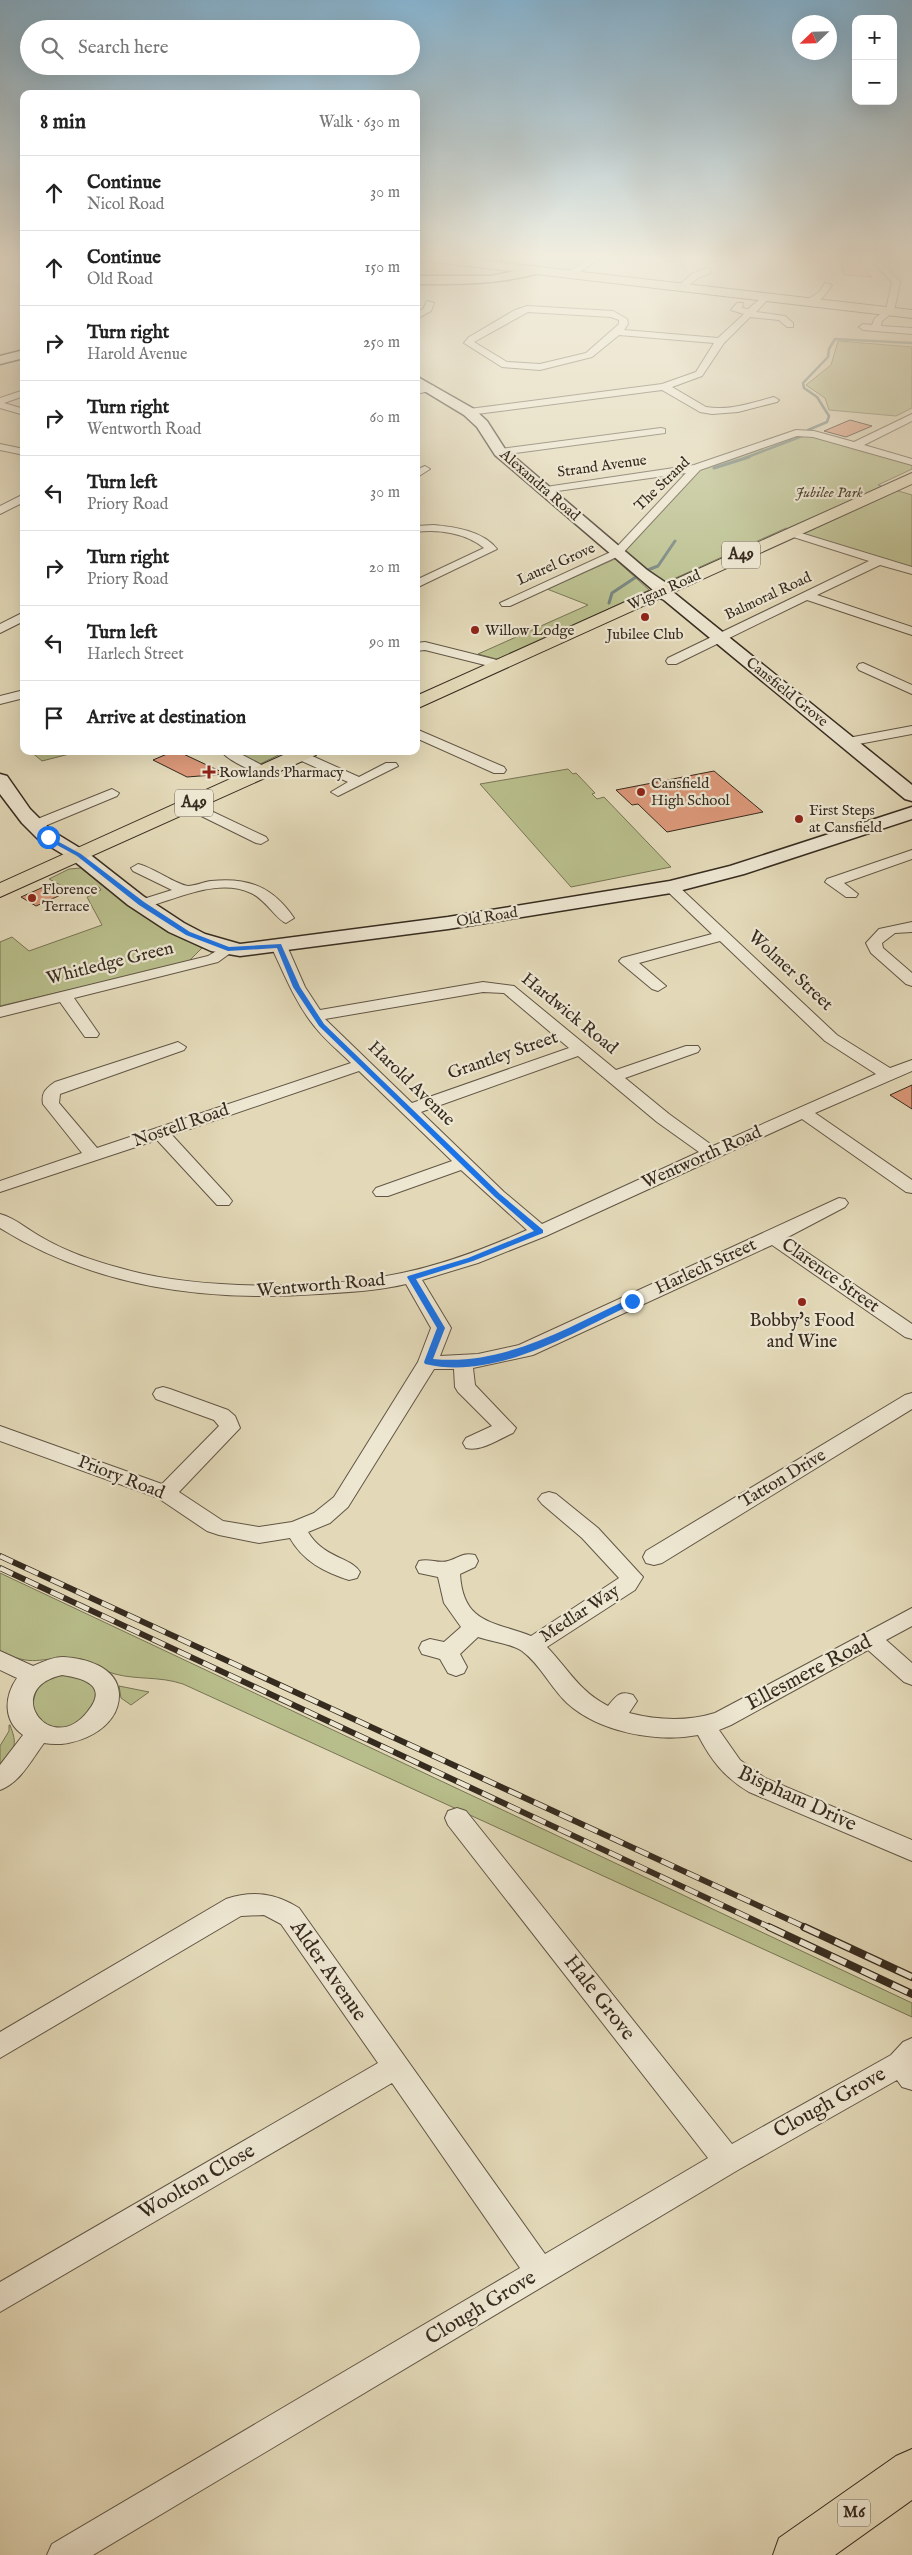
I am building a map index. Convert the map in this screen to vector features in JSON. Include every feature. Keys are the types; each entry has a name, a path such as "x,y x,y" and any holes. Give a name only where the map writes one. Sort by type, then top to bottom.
{"main road":[{"name":"Wigan Road","path":"420,701 912,478"},
{"name":"A49","path":"0,891 301,755"},
{"name":"M6","path":"796,2555 912,2472"}],"street":[{"path":"469,412 664,387 696,375"},
{"path":"664,387 703,410 710,412 721,412 774,400"},
{"name":"Alexandra Road","path":"424,390 469,412 482,424 500,452 663,591"},
{"path":"0,401 20,394"},
{"path":"0,405 20,411"},
{"path":"854,446 912,417"},
{"path":"500,452 661,431"},
{"path":"796,433 803,432 912,462"},
{"name":"The Strand","path":"618,553 620,548 696,468 796,433"},
{"path":"0,447 20,451"},
{"name":"Strand Avenue","path":"543,490 696,468"},
{"path":"0,511 20,500"},
{"path":"420,528 435,526 475,538 487,543 491,549 420,583"},
{"path":"791,533 912,571"},
{"name":"Laurel Grove","path":"506,603 618,553"},
{"name":"Balmoral Road","path":"672,661 879,561"},
{"name":"Cansfield Grove","path":"663,591 912,796"},
{"path":"807,596 912,631"},
{"path":"0,628 20,618"},
{"path":"420,646 501,664"},
{"path":"863,667 912,690"},
{"path":"0,700 20,695"},
{"path":"848,742 912,730"},
{"path":"420,735 499,770"},
{"path":"231,755 266,771"},
{"path":"309,755 359,782"},
{"path":"338,792 391,766"},
{"name":"Old Road","path":"0,780 35,825 48,837 79,855 142,904 188,934 228,949 240,950 448,923 671,887 737,870 912,813"},
{"path":"35,825 79,808 88,795 112,792"},
{"path":"190,805 261,840"},
{"path":"851,894 832,882 912,854"},
{"path":"138,868 184,890"},
{"path":"142,904 184,890 235,884 255,889 272,900 286,918"},
{"name":"Wolmer Street","path":"671,887 831,1038 889,1075"},
{"path":"910,977 876,950 874,943 876,936 885,932 912,927"},
{"path":"658,986 628,961 723,936"},
{"name":"Harold Avenue","path":"279,946 294,981 314,1016 464,1163 540,1232"},
{"name":"Whitledge Green","path":"0,1012 213,959 228,949"},
{"name":"Hardwick Road","path":"314,1016 484,987 501,987 513,992 663,1118 713,1154"},
{"path":"64,996 90,1034"},
{"path":"93,1155 52,1104 50,1098 53,1092 62,1086 178,1047"},
{"name":"Grantley Street","path":"409,1110 582,1049"},
{"path":"614,1076 692,1049"},
{"name":"Nostell Road","path":"0,1187 361,1064"},
{"name":"Wentworth Road","path":"0,1220 41,1244 82,1262 129,1276 176,1286 221,1291 270,1292 359,1285 411,1277 471,1259 540,1232 912,1065"},
{"path":"804,1113 910,1193"},
{"path":"161,1133 223,1201"},
{"path":"382,1192 401,1179 464,1163"},
{"name":"Harlech Street","path":"428,1362 463,1364 495,1359 526,1350 773,1237 839,1203"},
{"name":"Clarence Street","path":"773,1237 912,1333"},
{"name":"Priory Road","path":"0,1433 165,1493 215,1526 227,1530 259,1534 296,1528 322,1518 341,1502 428,1362 441,1328 411,1277"},
{"path":"463,1364 464,1387 506,1428 473,1443"},
{"path":"163,1394 221,1415 228,1421 230,1428 165,1493"},
{"name":"Tatton Drive","path":"654,1557 912,1400"},
{"name":"Medlar Way","path":"532,1646 626,1584 632,1577 590,1533 549,1499"},
{"path":"296,1528 307,1550 313,1555 349,1572"},
{"path":"426,1567 458,1566 453,1598 458,1609 475,1627 520,1640 532,1646 575,1696 589,1706 619,1709 664,1729 692,1729 705,1726"},
{"name":"Ellesmere Road","path":"705,1726 723,1719 912,1616"},
{"path":"444,1656 475,1627"},
{"path":"871,1640 912,1676"},
{"path":"0,1660 33,1676"},
{"path":"62,1666 76,1666 90,1670 100,1677 107,1687 108,1699 104,1711 96,1721 83,1730 68,1735 52,1736 38,1733 27,1726 20,1718 16,1707 18,1696 33,1676 62,1666"},
{"name":"Bispham Drive","path":"705,1726 723,1759 740,1775 757,1785 912,1851"},
{"path":"0,1780 15,1765 38,1733"},
{"name":"Hale Grove","path":"471,1828 728,2161"},
{"name":"Alder Avenue","path":"0,2046 235,1907 254,1903 275,1906 290,1916 394,2067 541,2273"},
{"name":"Clough Grove","path":"63,2555 728,2161 908,2064"},
{"name":"Woolton Close","path":"0,2298 394,2067"}],"green space":[{"path":"818,375 912,375 912,408 896,416 829,410 825,398 806,385"},
{"name":"Jubilee Park","path":"800,433 912,465 912,469 878,485 912,495 912,568 786,528 660,585 623,551 699,467"},
{"path":"615,559 649,590 500,660 478,654 588,605 547,589"},
{"path":"35,755 65,755 42,761"},
{"path":"241,755 279,755 260,764"},
{"path":"568,769 573,774 576,773 595,793 592,794 597,799 604,797 671,867 571,887 480,784"},
{"path":"81,868 108,890 202,948 188,962 0,1006 0,942 12,937 29,951 102,925 87,897 101,890 99,887 70,890 49,879 69,869"},
{"path":"0,1573 912,2003 912,2017 183,1684 115,1674 84,1660 60,1658 29,1660 0,1651"},
{"path":"64,1675 84,1679 94,1685 98,1693 96,1703 81,1720 70,1726 59,1728 47,1726 32,1714 36,1692 43,1683"},
{"path":"119,1686 149,1692 131,1705 121,1698"},
{"path":"9,1725 14,1738 14,1746 0,1764 0,1746 9,1731"}],"building":[{"path":"850,420 872,426 846,437 824,431"},
{"path":"165,755 186,755 226,774 187,777 153,760"},
{"path":"714,771 763,812 667,832 638,804 632,805 616,790"},
{"path":"48,885 63,894 36,906 21,897"},
{"path":"912,1085 912,1109 890,1095"}],"waterway":[{"path":"808,430 827,422 829,416 817,397 804,388 803,383 810,375"},
{"path":"745,458 805,435"},
{"path":"714,468 749,457"},
{"path":"645,571 658,566 675,541"},
{"path":"609,603 612,593 636,577"}],"railway":[{"path":"0,1556 807,1928"},
{"path":"0,1568 771,1928"},
{"path":"769,1927 912,1994"},
{"path":"804,1927 912,1977"}],"place":[{"name":"Jubilee Club","path":"645,617"},
{"name":"Willow Lodge","path":"475,630"},
{"name":"Rowlands Pharmacy","path":"209,772"},
{"name":"Cansfield High School","path":"641,792"},
{"name":"First Steps at Cansfield","path":"799,819"},
{"name":"Florence Terrace","path":"32,898"},
{"name":"Bobby's Food and Wine","path":"802,1302"}],"route":[{"path":"48,837 79,855 142,904 188,934 228,949 240,950 279,946 306,1004 321,1025 498,1196 540,1232 471,1259 411,1277 441,1328 428,1362 459,1364 495,1359 526,1350 632,1301"}]}
